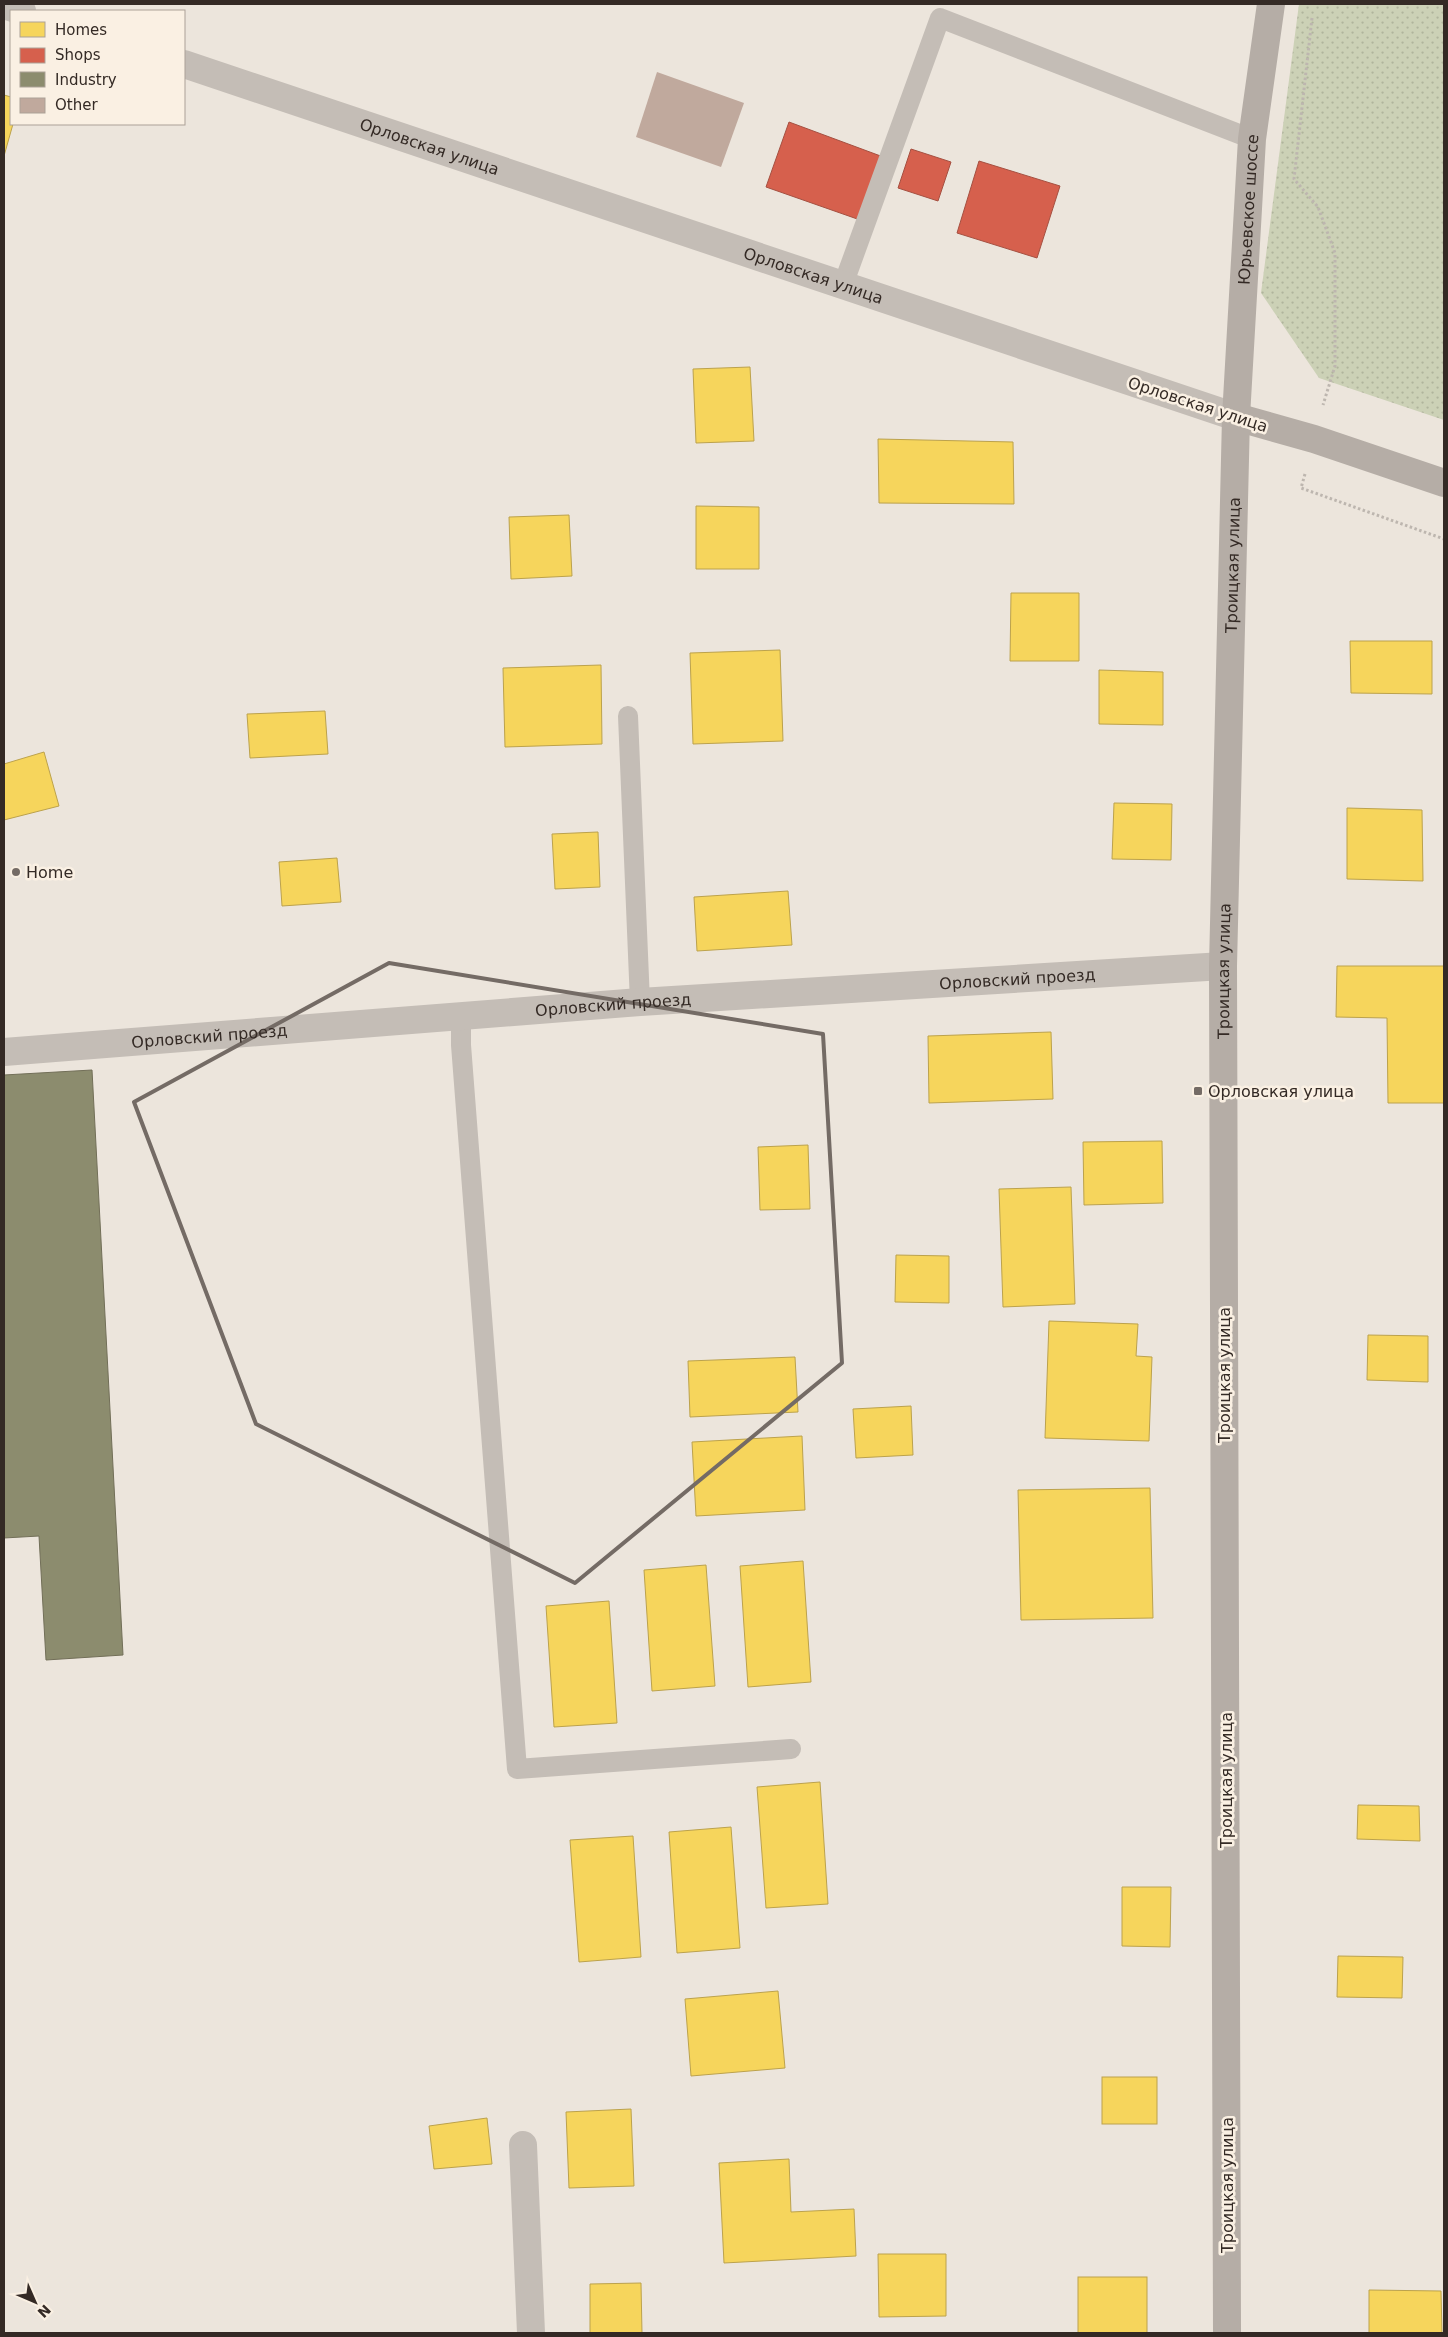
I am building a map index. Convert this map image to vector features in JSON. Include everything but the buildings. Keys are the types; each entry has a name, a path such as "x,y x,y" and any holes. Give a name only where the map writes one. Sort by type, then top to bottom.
{"main road":[{"name":"Юрьевское шоссе","path":"1236,417 1252,139 1271,4"},
{"name":"Орловская улица","path":"1236,417 1314,440 1444,483"},
{"name":"Троицкая улица","path":"1227,2333 1223,966 1236,417"}],"street":[{"path":"4,5 19,10"},
{"name":"Орловская улица","path":"185,64 1236,417"},
{"name":"Орловский проезд","path":"4,1052 640,1002 1223,966"},
{"path":"523,2145 532,2333"}],"lane":[{"path":"843,285 940,18 1252,139"},
{"path":"628,716 640,1002"},
{"path":"461,1017 461,1045 517,1770 790,1749"}],"path":[{"path":"1312,18 1294,179 1318,207 1335,253 1335,366 1301,488 1444,539"}],"highlighted area":[{"path":"389,963 823,1034 842,1363 575,1583 256,1424 134,1102"}],"green space":[{"path":"1299,4 1444,4 1444,420 1319,378 1261,293"}],"place":[{"name":"Home","path":"16,872"},
{"name":"Орловская улица","path":"1198,1091"}]}
